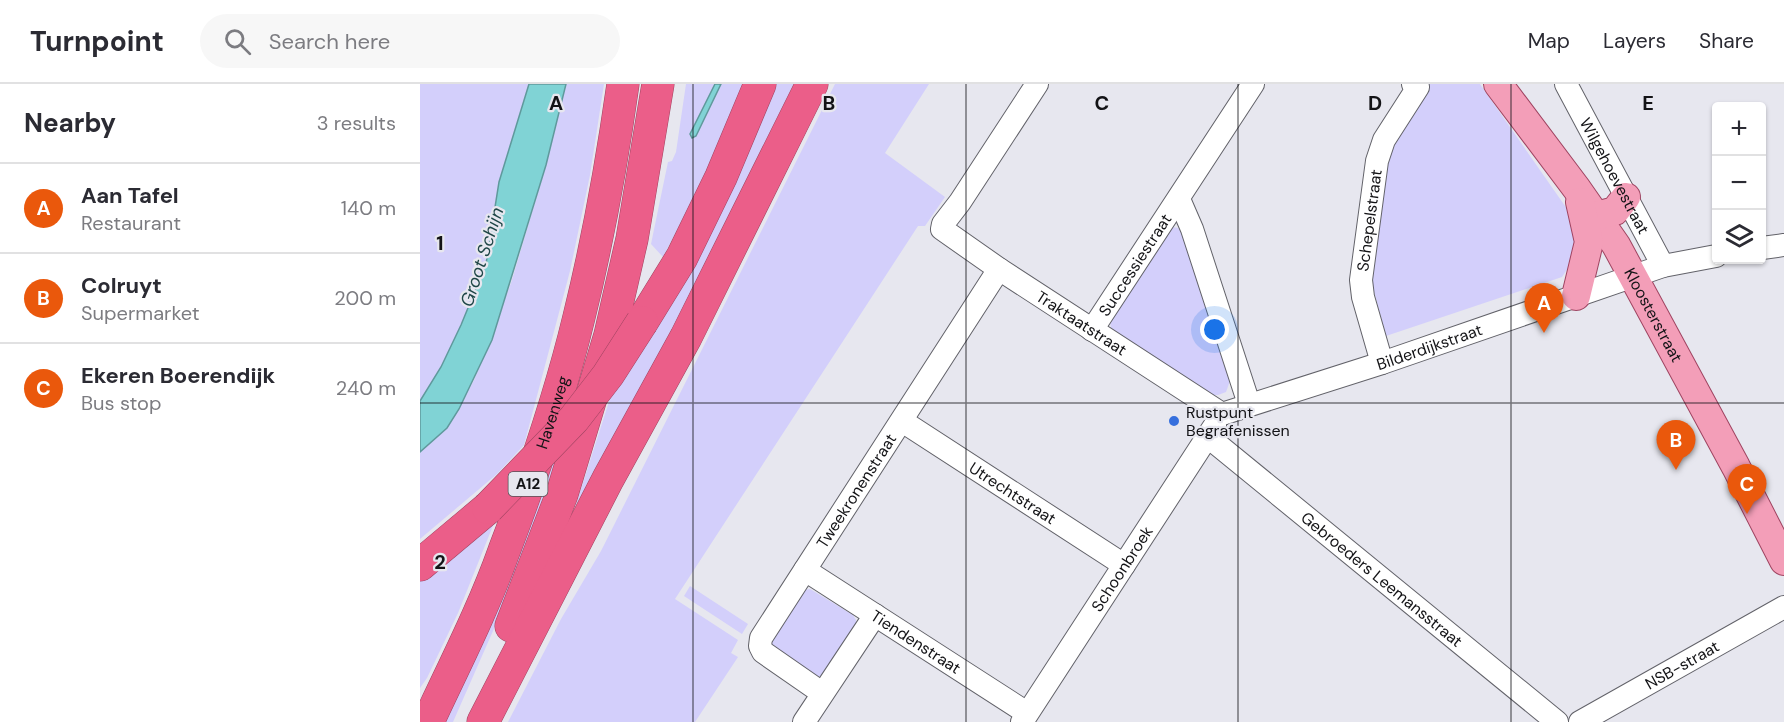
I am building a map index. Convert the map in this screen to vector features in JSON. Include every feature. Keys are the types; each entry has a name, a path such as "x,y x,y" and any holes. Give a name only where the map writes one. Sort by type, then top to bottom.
{"highway":[{"name":"Havenweg","path":"428,722 504,553 553,410 579,319 598,234 623,84"},
{"name":"Havenweg","path":"467,722 535,568 562,494 610,335 632,239 658,84"},
{"path":"420,565 488,508 574,419 608,375 682,257 721,177 760,84"},
{"path":"483,722 603,489 686,337 812,84"}],"main road":[{"name":"Kloosterstraat","path":"1498,84 1616,245 1784,561"},
{"path":"1576,296 1589,243 1577,189"},
{"path":"1596,216 1615,211 1626,197"}],"street":[{"name":"Traktaatstraat","path":"1037,84 960,202 943,224 942,229 999,269 1222,414"},
{"name":"Successiestraat","path":"1092,330 1253,84"},
{"name":"Wilgehoevestraat","path":"1566,84 1663,266"},
{"name":"Schepelstraat","path":"1382,363 1363,297 1363,269 1377,161 1384,140 1416,86"},
{"name":"Successiestraat","path":"1179,200 1192,229 1250,404"},
{"path":"1766,247 1784,244"},
{"name":"Bilderdijkstraat","path":"1222,414 1382,363 1663,266 1712,257"},
{"name":"Tweekronenstraat","path":"822,693 763,652 760,646 764,631 999,269"},
{"name":"Schoonbroek","path":"1024,718 1222,414"},
{"name":"Utrechtstraat","path":"902,421 1124,565"},
{"name":"Gebroeders Leemansstraat","path":"1207,436 1557,722"},
{"name":"Tiendenstraat","path":"805,570 875,615 1024,718"},
{"name":"NSB-straat","path":"1580,722 1784,608"},
{"path":"804,722 875,615"}],"shaded area":[{"path":"420,84 529,84 499,182 486,264 441,367 420,401"},
{"path":"566,84 604,84 590,175 570,271 524,445 497,474 420,539 420,452 447,428 474,380 511,283 546,165"},
{"path":"686,84 744,84 700,186 663,257 651,244 668,162 672,161 676,152"},
{"path":"769,84 799,84 789,110 572,517 614,386"},
{"path":"835,84 929,84 885,153 945,197 925,226 918,226 675,599 738,640 731,653 738,657 695,722 508,722 561,619 601,551"},
{"path":"1429,84 1480,84 1579,229 1572,262 1562,277 1386,336 1372,284 1389,157 1394,145 1429,90"},
{"path":"1172,227 1178,228 1183,233 1230,381 1226,392 1218,395 1210,395 1115,333 1111,328 1110,322"},
{"path":"565,445 511,590 453,722 440,722 548,463"},
{"path":"498,513 458,613 420,688 420,576"},
{"path":"690,586 748,624 742,634 684,596"},
{"path":"810,589 853,615 856,620 856,626 822,677 816,676 774,649 771,644 771,637 805,590"}],"water":[{"path":"529,84 566,84 546,165 492,340 459,409 447,428 420,452 420,401 441,367 486,264 499,182"},
{"path":"715,84 721,84 696,136 692,138 690,134"}],"place":[{"name":"Aan Tafel","path":"1544,333"},
{"name":"Rustpunt Begrafenissen","path":"1174,421"},
{"name":"Colruyt","path":"1676,470"},
{"name":"Ekeren Boerendijk","path":"1747,514"}],"water label":[{"name":"Groot Schijn","path":"482,257"}]}
